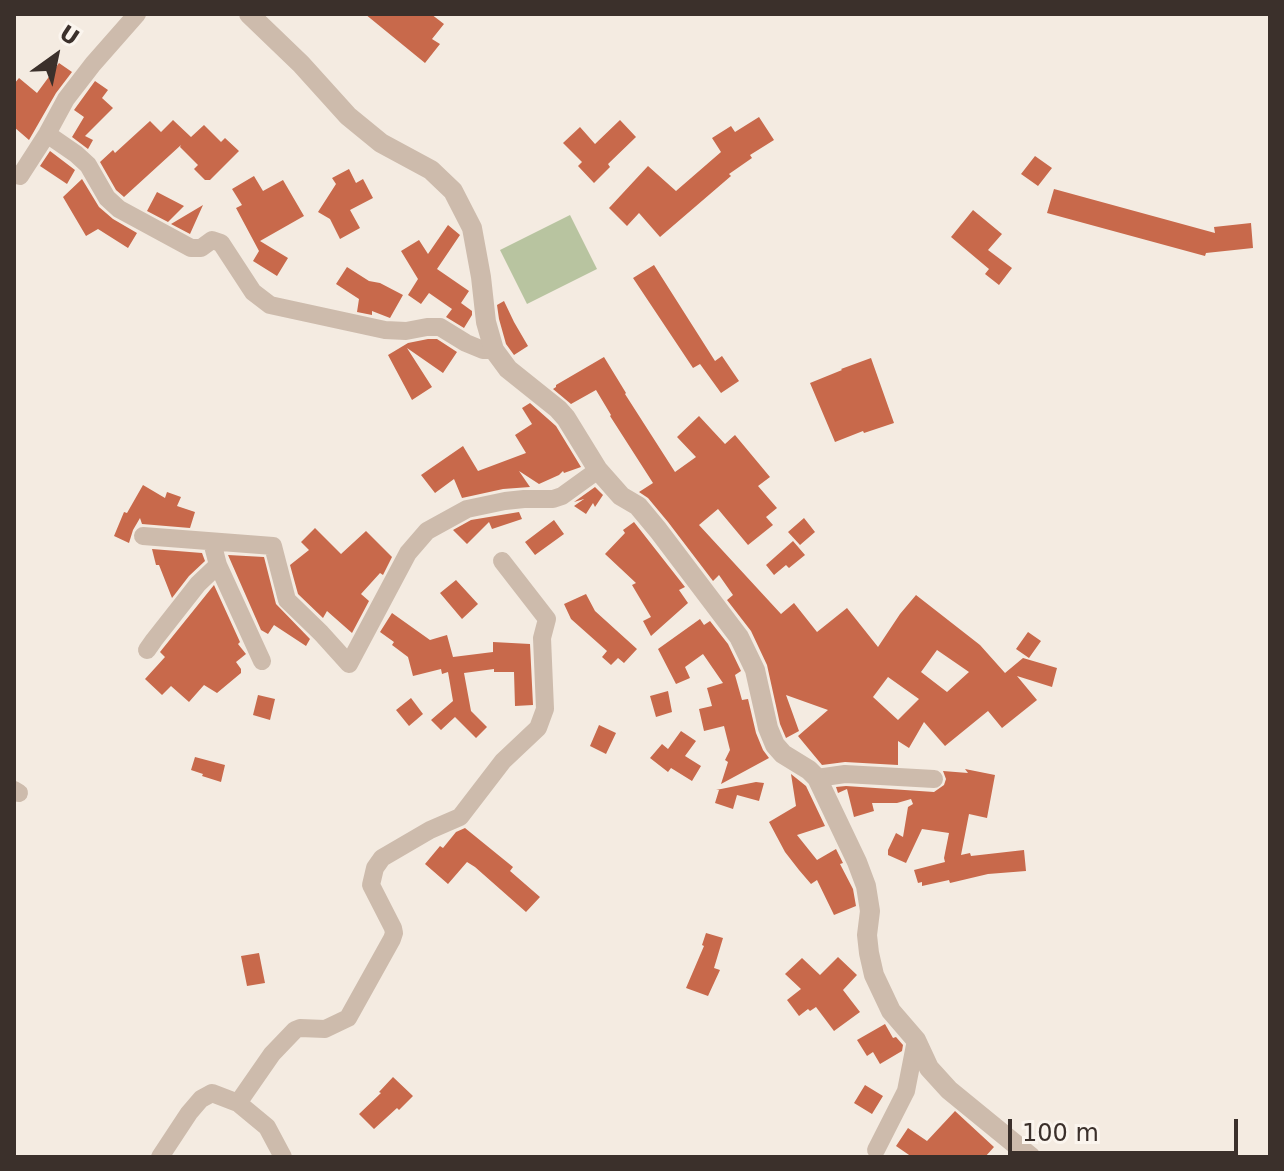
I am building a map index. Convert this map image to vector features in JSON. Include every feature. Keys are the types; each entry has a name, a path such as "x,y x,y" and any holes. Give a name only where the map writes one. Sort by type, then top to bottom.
{"street":[{"path":"14,174 20,176 66,99 137,14"},
{"path":"249,14 359,125 381,143 431,170 453,191 472,228 486,322 494,350 508,369 566,418 598,470 621,496 638,506 744,644 775,745 817,778 857,862 866,886 870,911 867,935 874,975 891,1011 916,1040 929,1068 949,1090 1031,1157"},
{"path":"47,134 88,165 107,198 119,209 191,248 201,248 212,240 221,243 253,292 270,305 385,330 440,327 466,343 483,350 494,350"},
{"path":"143,536 273,546 287,600 349,664 408,553 427,531 467,509 505,501 562,496 598,470"},
{"path":"212,542 218,565 262,661"},
{"path":"238,1103 272,1054 295,1030 325,1029 348,1018 394,933 371,885 373,873 382,858 430,830 460,817 503,761 538,728 545,709 542,638 547,619 502,561"},
{"path":"147,650 198,584 218,565"},
{"path":"817,778 845,774 934,779"},
{"path":"876,1150 906,1091 916,1040"},
{"path":"160,1157 189,1113 201,1099 212,1093 238,1103 267,1127 283,1157"}],"green space":[{"path":"570,215 597,269 527,304 500,250"}],"building":[{"path":"365,14 431,14 444,24 432,39 440,44 425,63"},
{"path":"59,63 72,72 29,140 14,127 14,84 19,78 37,93"},
{"path":"95,81 108,90 102,98 113,108 85,136 93,140 88,149 72,137 84,117 74,110"},
{"path":"759,117 774,140 750,155 752,158 729,174 731,176 660,237 639,213 627,226 609,208 648,166 676,191 721,152 712,138 731,126 735,132"},
{"path":"173,120 191,137 204,125 221,142 225,138 239,151 210,180 205,180 194,169 198,165 181,145 124,197 116,190 100,162 113,150 115,153 150,121 161,132"},
{"path":"620,120 636,137 608,164 610,167 594,183 578,166 582,162 563,143 580,127 595,144"},
{"path":"50,151 75,170 67,184 40,166"},
{"path":"1035,156 1052,168 1038,186 1021,174"},
{"path":"349,169 356,183 363,179 373,198 350,210 360,228 340,239 330,219 318,212 336,184 332,178"},
{"path":"254,176 263,191 283,180 304,216 260,241 288,258 277,276 253,261 259,251 236,208 242,205 232,189"},
{"path":"82,179 99,207 137,233 128,248 98,229 86,236 63,197"},
{"path":"1054,189 1215,233 1214,227 1251,223 1253,248 1206,253 1205,256 1047,213"},
{"path":"157,192 184,206 168,222 147,211"},
{"path":"203,205 190,234 171,224"},
{"path":"973,210 1002,234 988,250 1012,268 999,285 985,274 989,269 951,237"},
{"path":"448,225 460,235 437,269 469,291 461,303 472,311 464,328 446,317 452,309 429,293 421,304 408,295 418,279 401,251 419,240 428,254"},
{"path":"654,265 715,361 722,356 739,381 721,393 700,364 693,368 633,278"},
{"path":"347,267 369,281 403,295 390,318 372,311 372,315 357,312 359,299 336,284"},
{"path":"504,301 528,346 514,355 506,344 499,319 497,305"},
{"path":"437,339 457,352 443,373 407,348 432,387 412,400 388,355 408,343"},
{"path":"604,357 675,472 696,457 677,437 699,416 725,444 735,435 770,477 758,486 777,508 766,517 773,525 748,545 718,509 699,525 781,614 794,603 817,632 847,608 878,647 916,595 980,645 1005,673 1023,658 1057,668 1052,687 1017,676 1037,700 1002,728 988,711 945,746 924,722 909,748 898,741 898,765 845,762 822,765 798,736 828,710 786,695 799,731 786,738 767,665 751,631 727,600 733,595 719,575 713,581 668,522 639,492 653,483 596,390 571,404 553,389","holes":["937,650 969,672 947,692 921,672","888,677 919,699 898,720 873,697"]},
{"path":"871,358 894,423 835,442 810,383"},
{"path":"530,403 556,426 581,467 563,471 539,484 519,471 530,487 462,498 454,479 435,493 421,475 463,446 478,471 526,453 515,435 532,424 522,408"},
{"path":"143,485 165,498 167,492 181,497 177,506 195,512 190,528 142,524 140,518 129,543 114,536 124,512 127,513"},
{"path":"595,487 603,495 586,514 574,506 584,499 574,502"},
{"path":"519,512 522,519 492,529 489,522 467,544 453,530 471,520"},
{"path":"804,518 815,532 800,545 788,532"},
{"path":"554,520 564,534 535,555 525,542"},
{"path":"634,522 685,587 679,590 688,603 651,636 643,621 651,617 632,585 636,583 605,554 625,533 623,530"},
{"path":"315,528 341,554 366,531 392,557 383,575 380,573 361,594 369,601 352,633 327,611 323,618 298,594 290,565 309,550 301,542"},
{"path":"793,541 805,555 774,575 766,565"},
{"path":"152,549 202,553 205,561 172,598"},
{"path":"228,555 264,557 276,604 310,639 306,646 274,625 268,634 261,630"},
{"path":"456,580 478,604 462,619 440,593"},
{"path":"214,585 240,642 238,644 246,654 236,662 241,673 217,693 204,685 189,702 171,686 162,695 145,679 165,657 160,652"},
{"path":"586,594 595,611 637,649 624,663 618,658 611,665 602,657 607,651 571,619 564,604"},
{"path":"392,613 430,640 447,635 453,657 493,652 493,642 530,644 533,705 515,706 514,672 494,672 494,669 464,673 471,711 487,727 476,738 455,717 441,730 431,720 453,701 448,672 442,674 441,669 413,676 408,657 380,632"},
{"path":"700,619 704,625 710,621 728,644 741,671 735,675 742,700 748,699 756,733 769,758 721,784 730,750 724,726 704,731 699,709 712,706 707,688 723,683 703,654 685,667 690,678 676,684 658,649"},
{"path":"1028,632 1041,641 1029,658 1016,649"},
{"path":"668,691 672,712 656,717 650,696"},
{"path":"258,695 275,699 270,720 253,715"},
{"path":"411,698 423,714 409,726 396,710"},
{"path":"599,725 616,733 606,754 590,746"},
{"path":"681,731 696,741 685,756 701,766 692,781 671,768 668,772 650,758 662,744 668,749"},
{"path":"195,757 225,765 221,782 191,770"},
{"path":"965,769 995,775 987,818 969,814 961,855 1024,850 1026,871 988,874 922,886 914,870 945,862 949,833 922,829 906,863 888,855 888,850 896,833 903,837 908,807 913,804 911,799 897,803 872,803 874,811 854,817 847,789 838,793 836,787 934,792 944,785 946,779 943,771 968,773"},
{"path":"791,774 806,786 825,826 797,835 817,860 836,849 853,889 856,906 834,915 817,880 811,884 799,870 769,822 796,806"},
{"path":"764,783 759,801 737,795 733,809 715,803 719,790 716,790"},
{"path":"465,828 513,867 510,871 540,897 526,912 467,862 448,884 425,864 440,846 443,848 456,832"},
{"path":"706,933 723,938 714,968 720,970 708,996 686,988 704,946"},
{"path":"259,953 265,983 247,986 241,956"},
{"path":"838,957 857,975 843,990 860,1012 834,1031 816,1007 799,1016 787,1000 801,989 785,974 802,958 820,975"},
{"path":"885,1024 893,1038 896,1037 903,1045 902,1051 880,1064 873,1052 867,1056 857,1040"},
{"path":"393,1077 413,1096 374,1129 359,1114"},
{"path":"865,1085 883,1096 872,1114 854,1103"},
{"path":"955,1111 994,1147 985,1157 912,1157 896,1146 908,1128 927,1141"}]}
